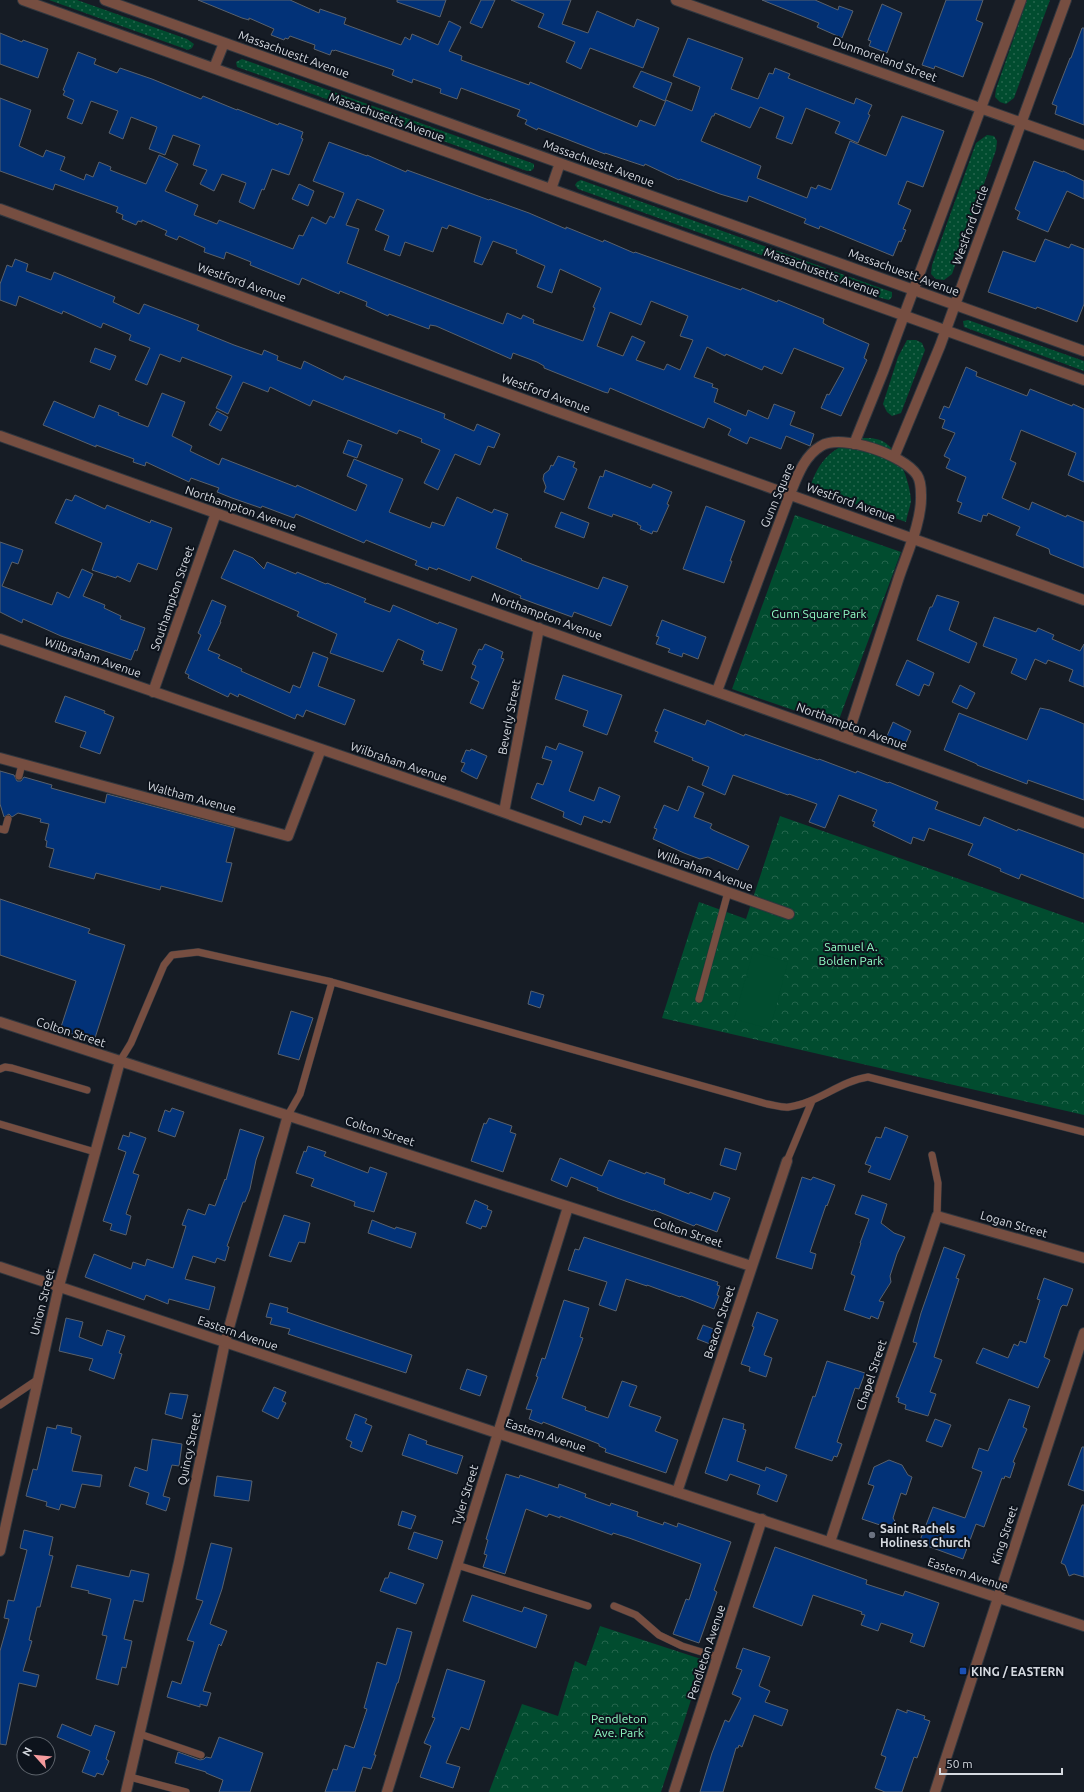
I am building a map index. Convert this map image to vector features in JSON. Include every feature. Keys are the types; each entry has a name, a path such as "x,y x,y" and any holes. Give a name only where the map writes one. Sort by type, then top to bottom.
{"street":[{"name":"Massachusetts Avenue","path":"23,0 1084,380"},
{"name":"Massachuestt Avenue","path":"104,0 1084,351"},
{"name":"Dunmoreland Street","path":"676,0 1084,145"},
{"path":"854,444 914,289 1021,0"},
{"name":"Westford Circle","path":"894,457 946,330 1066,0"},
{"path":"214,68 224,43"},
{"path":"551,189 560,163"},
{"name":"Westford Avenue","path":"0,208 546,408 1084,600"},
{"name":"Northampton Avenue","path":"0,436 1084,823"},
{"name":"Gunn Square","path":"717,691 790,494 800,471 816,449 828,443 854,444 875,449 894,457 914,471 920,483 921,504 912,538 847,738"},
{"name":"Southampton Street","path":"153,692 216,513"},
{"name":"Beverly Street","path":"504,812 539,628"},
{"name":"Wilbraham Avenue","path":"0,639 504,812 789,914"},
{"name":"Waltham Avenue","path":"0,758 288,836 321,749"},
{"name":"Colton Street","path":"0,1022 751,1266"},
{"name":"Union Street","path":"0,1551 59,1286 120,1061"},
{"name":"Quincy Street","path":"126,1792 179,1562 225,1342 288,1115"},
{"name":"Beacon Street","path":"677,1492 787,1161"},
{"name":"Tyler Street","path":"387,1792 568,1207"},
{"name":"Logan Street","path":"937,1216 1084,1258"},
{"name":"Chapel Street","path":"830,1542 937,1216"},
{"name":"Eastern Avenue","path":"0,1267 497,1433 1084,1626"},
{"name":"King Street","path":"935,1792 1084,1333"},
{"name":"Pendleton Avenue","path":"674,1792 762,1519"}],"lane":[{"path":"19,776 22,764"},
{"path":"0,829 5,830 8,819"},
{"path":"698,999 728,892"},
{"path":"120,1061 130,1043 164,965 172,955 198,952 332,982 768,1104 788,1108 812,1101 856,1079 868,1077 1084,1132"},
{"path":"288,1115 300,1094 332,982"},
{"path":"0,1068 12,1068 87,1090"},
{"path":"787,1161 812,1101"},
{"path":"0,1124 95,1152"},
{"path":"932,1155 938,1183 937,1216"},
{"path":"0,1405 37,1380"},
{"path":"457,1565 588,1606"},
{"path":"614,1606 636,1615 659,1635 682,1646 718,1657"},
{"path":"140,1734 201,1755"},
{"path":"130,1778 186,1792"}],"green space":[{"path":"49,0 77,0 187,39 194,44 192,48 188,50"},
{"path":"1027,0 1050,0 1014,98 1006,104 1000,102 995,97 996,89"},
{"path":"242,59 529,162 534,164 534,168 531,171 527,171 237,67 236,62"},
{"path":"987,135 994,136 997,141 996,150 952,274 944,280 936,279 931,274 932,265 976,143"},
{"path":"581,180 892,292 892,297 889,300 881,298 578,189 575,185"},
{"path":"968,320 1084,361 1084,371 964,327 963,321"},
{"path":"907,340 916,340 922,343 925,350 901,413 892,416 887,412 883,404 898,357"},
{"path":"862,438 882,441 892,449 901,463 911,495 906,522 810,488 813,478 828,456 843,445"},
{"name":"Gunn Square Park","path":"795,515 901,552 837,725 732,689"},
{"name":"Samuel A. Bolden Park","path":"780,816 1084,923 1084,1115 662,1018 699,902 746,919"},
{"path":"753,952 788,962 770,1029 734,1019"},
{"name":"Pendleton Ave. Park","path":"600,1626 704,1660 661,1792 489,1792 522,1704 558,1716 575,1661 586,1666"}],"building":[{"path":"198,0 290,0 319,13 320,9 346,18 344,24 401,45 405,37 410,40 412,34 438,45 449,21 461,27 449,51 462,56 461,60 529,85 530,82 637,127 640,120 655,126 666,100 692,111 700,87 673,76 688,38 743,58 731,89 758,99 769,73 773,74 775,68 790,74 788,78 854,104 856,98 872,105 868,114 870,115 858,143 835,133 840,122 806,108 792,144 776,138 784,117 760,107 750,128 715,113 714,116 712,116 701,141 761,166 757,178 807,198 811,187 816,189 818,185 831,190 850,141 886,156 902,116 944,131 923,187 907,181 898,204 911,210 903,229 906,230 901,242 899,241 893,256 820,226 819,229 804,223 806,219 749,196 747,202 720,194 680,179 679,180 645,164 644,166 605,154 538,128 537,130 525,124 527,120 517,116 520,110 461,88 457,99 440,93 441,89 413,79 412,83 392,75 394,70 335,50 332,50 330,55 314,49 315,45 290,36 288,39 285,38 284,40 271,35 274,29 249,18 249,20 242,18"},
{"path":"397,0 446,0 440,17 397,2"},
{"path":"481,0 495,0 482,28 470,23"},
{"path":"511,0 571,0 562,24 588,33 597,11 634,27 637,19 659,28 643,68 590,48 581,69 566,62 575,42 538,27 544,14"},
{"path":"762,0 815,0 838,10 839,6 853,11 842,38 817,27 819,23"},
{"path":"946,0 983,0 976,20 983,23 963,77 935,66 934,69 922,65"},
{"path":"882,4 902,13 887,53 869,46 871,41 868,40"},
{"path":"1082,28 1084,28 1084,125 1055,114 1057,106 1052,104"},
{"path":"0,33 22,42 23,40 48,49 38,78 0,64"},
{"path":"78,52 96,59 94,64 117,73 120,68 201,99 203,96 278,125 279,123 303,132 301,138 303,139 289,175 272,169 264,190 262,189 254,209 239,202 246,183 222,174 214,191 200,184 207,170 193,165 200,145 173,135 165,155 149,149 157,127 131,117 123,139 109,133 118,111 91,101 82,124 67,118 74,100 63,95 65,91 63,90"},
{"path":"641,71 672,83 665,101 633,87"},
{"path":"0,98 31,110 19,146 43,157 46,150 65,157 60,170 84,180 86,174 93,177 99,162 111,167 110,170 146,184 159,155 178,164 165,191 198,205 194,215 217,224 219,220 293,249 299,235 303,236 312,217 326,224 330,216 334,218 344,193 313,181 329,142 367,155 406,172 407,170 489,200 490,199 603,242 604,240 634,253 635,252 741,290 742,288 777,302 778,300 824,319 823,323 828,326 869,344 864,358 867,360 841,416 821,408 827,394 829,395 844,368 794,348 782,374 764,366 762,370 726,354 725,356 707,347 694,377 713,384 712,387 718,389 714,402 746,416 748,410 768,419 774,404 795,412 790,425 814,434 810,446 786,436 781,449 750,437 747,444 728,435 731,429 708,418 704,428 610,388 608,393 604,392 544,368 544,366 537,362 513,353 511,359 436,326 430,325 429,329 389,314 388,316 366,306 367,302 340,291 339,294 302,278 299,285 250,265 251,262 226,252 224,259 204,252 205,248 179,236 177,240 165,235 167,231 142,220 142,222 138,221 136,225 122,219 123,215 116,212 118,207 55,184 53,190 0,171","holes":["357,199 384,210 375,230 389,236 384,250 400,256 405,242 433,252 442,227 447,229 449,225 481,237 474,262 482,265 493,241 517,250 516,253 545,266 537,287 552,293 560,269 601,288 593,307 595,308 583,341 533,323 534,320 523,315 521,319 507,313 503,324 347,263 359,229 346,225","651,301 688,316 680,336 693,340 680,370 667,364 664,370 636,360 645,342 632,336 623,356 597,346 610,312 641,325"]},
{"path":"1034,161 1063,171 1084,181 1084,199 1067,191 1048,232 1017,219 1020,212 1015,209"},
{"path":"299,184 314,191 308,206 292,199"},
{"path":"1045,239 1069,248 1071,244 1084,249 1084,304 1077,322 1037,307 1036,309 988,292 1003,251 1035,262"},
{"path":"15,259 28,264 26,271 51,280 54,272 115,297 113,302 139,314 144,304 199,325 197,330 234,345 262,355 264,350 278,356 277,360 301,369 304,361 343,380 345,376 445,414 444,418 474,431 477,424 500,434 494,448 488,446 480,465 455,454 438,490 424,483 440,450 421,442 422,439 399,430 397,434 313,400 310,406 270,387 268,392 243,382 228,414 216,408 232,376 182,357 180,362 160,354 147,385 135,380 150,348 129,340 131,335 103,323 101,328 63,311 62,314 19,296 16,306 0,300 0,284 7,265 12,267"},
{"path":"95,348 116,356 110,370 90,362"},
{"path":"966,367 977,372 976,376 1027,396 1030,389 1072,406 1073,404 1084,409 1084,482 1068,475 1076,453 1021,430 1010,460 1016,463 1002,498 1029,510 1032,502 1066,517 1067,515 1084,522 1084,568 1050,554 1049,549 1016,535 1020,527 988,513 987,516 983,515 981,522 958,513 962,503 957,501 966,477 946,468 950,459 944,456 955,433 942,428 945,420 939,418 944,406 949,408"},
{"path":"162,393 185,402 172,436 192,446 190,451 219,465 222,458 296,487 297,485 356,511 367,485 347,476 354,459 403,479 389,512 430,528 432,522 444,526 457,497 492,513 494,509 508,514 496,548 522,559 521,560 598,589 603,577 628,586 611,626 574,612 572,617 520,598 521,596 472,576 470,581 438,568 437,570 429,567 428,570 415,565 417,561 366,540 364,543 296,514 294,518 262,506 261,508 232,498 217,492 219,488 191,478 189,482 146,462 145,466 133,462 134,459 96,445 96,447 43,425 54,401 94,418 99,405 119,413 118,415 148,427"},
{"path":"217,411 228,417 221,431 209,425"},
{"path":"348,440 362,445 357,458 343,453"},
{"path":"558,456 575,462 573,467 577,469 564,500 544,492 546,487 543,479 544,474 549,470 551,465 553,466"},
{"path":"605,470 651,488 653,484 672,492 667,504 669,505 657,532 653,531 652,534 640,529 641,526 637,524 638,523 613,514 612,517 588,508 600,476 603,477"},
{"path":"75,495 105,509 107,505 150,523 151,520 172,528 157,570 138,563 130,582 117,576 116,578 92,570 102,543 55,523 66,499 72,501"},
{"path":"706,506 745,521 730,561 732,561 724,583 683,569"},
{"path":"561,512 589,523 584,538 555,527"},
{"path":"0,542 23,550 18,564 12,562 2,586 52,605 57,592 69,598 82,569 93,574 83,596 105,605 104,608 121,616 120,619 145,628 137,651 135,650 131,660 61,636 23,619 22,623 0,612"},
{"path":"234,550 253,558 264,569 267,562 296,574 297,572 326,584 327,583 366,599 364,602 390,612 393,605 438,624 439,622 457,629 442,671 423,664 424,661 421,660 424,651 398,639 383,672 330,653 337,634 297,616 299,612 221,578"},
{"path":"937,595 959,602 949,630 977,643 969,663 917,640 930,607 932,607"},
{"path":"212,600 226,606 221,622 208,650 220,655 218,658 242,669 241,671 290,693 293,685 300,688 313,652 328,658 318,686 355,700 345,725 306,710 303,717 297,714 295,719 239,694 238,697 230,693 228,697 188,678 189,675 185,673 201,635 198,633"},
{"path":"994,617 1036,632 1038,628 1054,635 1052,639 1080,651 1084,644 1084,687 1069,681 1073,670 1048,660 1046,664 1035,659 1026,680 1011,673 1017,659 983,646"},
{"path":"662,620 706,637 698,659 683,653 682,657 668,652 670,649 656,644 659,637 656,636"},
{"path":"485,644 503,652 501,658 504,659 483,709 470,703 479,682 471,678 476,666 472,664 479,649 482,650"},
{"path":"907,660 934,673 929,686 924,684 919,696 896,685"},
{"path":"563,675 622,695 607,735 583,726 588,711 555,699"},
{"path":"960,685 975,693 967,709 952,702"},
{"path":"65,696 105,711 104,713 114,717 100,754 80,747 86,732 55,722"},
{"path":"1040,708 1050,710 1084,724 1084,800 1028,780 1027,784 977,765 944,750 959,713 1027,740"},
{"path":"664,709 705,725 707,720 744,736 745,734 856,773 857,771 888,783 889,782 938,802 935,809 980,826 984,817 1017,831 1018,829 1084,854 1084,899 1021,874 1019,879 1000,871 1001,869 968,855 973,844 929,828 924,841 913,837 911,844 873,826 875,822 872,821 877,810 839,795 825,828 809,822 817,804 789,794 788,795 733,775 725,795 702,785 709,767 692,760 693,758 654,742 658,732 655,731"},
{"path":"893,722 911,731 905,745 887,736"},
{"path":"559,743 583,752 569,791 594,801 599,787 620,796 610,823 603,820 602,823 584,816 581,825 563,817 564,812 531,798 537,783 543,785 552,761 542,758 546,746 556,750"},
{"path":"471,749 487,756 477,779 461,771 465,763 461,762 466,750 470,751"},
{"path":"0,771 14,775 17,781 21,781 24,777 52,785 51,788 105,803 107,794 235,828 226,862 232,863 222,902 161,886 160,890 96,873 94,879 49,867 54,849 46,847 47,841 45,840 49,824 40,822 41,819 18,813 12,817 9,814 4,817 0,804"},
{"path":"688,786 704,793 694,817 712,824 710,828 713,830 749,846 738,870 708,857 700,859 653,839 657,829 654,828 664,805 678,811"},
{"path":"0,899 90,929 88,933 125,945 94,1041 60,1030 76,981 0,955"},
{"path":"531,991 544,995 540,1008 528,1004"},
{"path":"291,1011 313,1018 299,1060 278,1054"},
{"path":"172,1108 184,1112 175,1137 158,1131 165,1110 170,1112"},
{"path":"489,1118 512,1126 510,1132 516,1134 503,1172 471,1161 484,1123 486,1124"},
{"path":"885,1127 908,1136 890,1180 868,1172 871,1166 865,1164 876,1137 881,1138"},
{"path":"240,1129 264,1137 256,1160 250,1189 245,1202 243,1202 227,1246 229,1247 225,1261 217,1258 215,1263 193,1256 185,1279 215,1287 209,1310 169,1299 168,1304 146,1295 144,1300 85,1277 94,1254 131,1269 133,1262 145,1266 147,1259 173,1268 186,1226 182,1225 188,1209 205,1215 209,1204 215,1206 225,1179 226,1180"},
{"path":"130,1132 146,1138 133,1173 139,1175 126,1214 131,1216 126,1235 110,1230 112,1224 103,1221 126,1152 118,1149 123,1135 129,1137"},
{"path":"308,1146 326,1152 324,1156 368,1173 370,1167 387,1173 374,1212 354,1206 355,1202 311,1186 314,1179 296,1173 304,1151 306,1152"},
{"path":"725,1148 741,1153 736,1170 720,1165"},
{"path":"560,1158 602,1176 609,1160 645,1174 646,1172 665,1179 664,1184 689,1194 690,1192 711,1200 714,1192 730,1198 717,1232 696,1224 694,1226 654,1210 653,1211 617,1198 597,1190 598,1188 571,1177 567,1187 551,1180"},
{"path":"802,1177 811,1180 813,1177 835,1185 827,1206 826,1205 810,1252 816,1254 812,1269 776,1258"},
{"path":"862,1195 887,1204 881,1223 894,1233 905,1237 897,1254 890,1276 891,1282 879,1301 884,1302 878,1319 871,1316 870,1319 844,1310 855,1276 851,1274 869,1219 855,1214"},
{"path":"475,1200 488,1206 487,1209 492,1211 486,1227 482,1226 481,1229 466,1223"},
{"path":"284,1215 310,1223 305,1243 299,1242 291,1262 269,1256"},
{"path":"372,1220 395,1229 396,1227 416,1233 411,1248 368,1233"},
{"path":"584,1237 718,1282 717,1285 720,1286 717,1295 719,1296 714,1309 681,1296 680,1297 626,1279 616,1311 599,1305 607,1282 568,1270 575,1249 579,1250"},
{"path":"944,1247 965,1255 956,1278 959,1279 934,1357 942,1360 930,1392 936,1394 928,1416 905,1409 906,1405 898,1402 899,1398 896,1397 917,1343 913,1342 921,1313"},
{"path":"1044,1278 1073,1289 1067,1306 1063,1305 1061,1307 1044,1357 1050,1360 1038,1388 976,1363 983,1348 1008,1358 1014,1344 1018,1346 1020,1341 1026,1343 1040,1300 1037,1299"},
{"path":"564,1300 589,1308 580,1337 583,1338 562,1398 586,1407 585,1410 608,1418 622,1381 637,1386 629,1406 661,1417 655,1431 678,1440 666,1473 605,1452 606,1449 599,1446 599,1444 543,1422 542,1424 529,1419 532,1410 526,1409 538,1377 536,1376 542,1358 545,1359"},
{"path":"270,1303 288,1308 287,1312 412,1355 406,1373 288,1334 290,1329 270,1324 272,1318 266,1317"},
{"path":"757,1312 778,1320 764,1355 772,1358 766,1377 749,1371 750,1367 741,1364 754,1327 752,1326"},
{"path":"66,1318 83,1322 79,1337 102,1346 107,1330 125,1336 119,1353 122,1354 114,1379 89,1370 93,1359 59,1351"},
{"path":"703,1325 716,1330 710,1344 697,1339"},
{"path":"827,1361 865,1373 859,1389 855,1388 837,1442 842,1444 837,1457 834,1456 832,1461 795,1448"},
{"path":"467,1369 487,1376 480,1396 460,1389"},
{"path":"274,1387 286,1392 282,1401 286,1403 278,1419 262,1411"},
{"path":"170,1393 188,1395 182,1419 165,1414"},
{"path":"1009,1399 1030,1406 1023,1427 1027,1429 1013,1462 1015,1463 1010,1478 1005,1476 1004,1479 1002,1478 984,1527 976,1524 963,1559 919,1543 933,1507 965,1518 982,1472 972,1468 979,1448 988,1451"},
{"path":"355,1414 367,1419 365,1423 372,1426 362,1452 350,1447 352,1442 346,1439"},
{"path":"723,1418 744,1424 743,1429 746,1430 737,1461 765,1471 766,1467 787,1475 777,1502 757,1494 760,1485 730,1474 727,1481 705,1473"},
{"path":"935,1419 951,1425 942,1447 926,1441"},
{"path":"57,1425 72,1428 71,1433 81,1436 72,1471 102,1475 100,1487 82,1484 75,1508 61,1504 59,1510 46,1506 47,1502 26,1496 33,1469 37,1470 47,1427 56,1429"},
{"path":"409,1434 427,1441 426,1444 463,1456 457,1474 402,1455"},
{"path":"152,1439 182,1444 179,1466 172,1465 163,1496 170,1498 166,1511 146,1504 149,1493 129,1486 135,1467 147,1471"},
{"path":"1082,1447 1084,1447 1084,1491 1068,1485"},
{"path":"889,1460 902,1465 908,1475 912,1477 906,1495 901,1493 893,1518 901,1532 862,1519 874,1486 868,1484 874,1467"},
{"path":"506,1474 519,1478 520,1475 558,1488 559,1484 586,1494 585,1497 610,1506 611,1503 638,1512 637,1516 663,1525 664,1522 677,1527 678,1523 731,1542 714,1590 717,1592 699,1643 673,1634 686,1599 689,1600 701,1564 629,1538 613,1533 612,1535 560,1516 560,1518 549,1514 547,1517 526,1509 505,1574 483,1567 487,1555 484,1554 488,1540 486,1539"},
{"path":"217,1476 252,1481 249,1501 214,1496"},
{"path":"1082,1505 1084,1505 1084,1577 1074,1574 1069,1576 1065,1565 1061,1563"},
{"path":"402,1511 416,1516 411,1529 398,1525"},
{"path":"24,1530 53,1537 49,1555 53,1556 40,1607 37,1607 29,1640 32,1641 23,1671 39,1675 36,1687 19,1683 6,1745 0,1744 0,1651 9,1619 4,1618 8,1600 14,1601 27,1550 20,1548"},
{"path":"414,1532 443,1541 437,1559 408,1549"},
{"path":"211,1543 232,1548 222,1589 210,1624 227,1631 221,1646 219,1644 203,1691 211,1693 207,1706 200,1704 200,1707 167,1697 172,1681 181,1684 194,1642 187,1640 203,1601 196,1599"},
{"path":"775,1547 867,1580 866,1584 903,1596 905,1591 939,1603 924,1647 910,1642 913,1634 881,1623 878,1631 861,1625 865,1615 861,1614 862,1612 813,1595 802,1626 753,1607"},
{"path":"77,1565 129,1577 131,1570 149,1574 143,1602 134,1600 124,1639 132,1641 126,1668 122,1667 118,1685 96,1679 107,1636 102,1635 111,1599 88,1593 89,1591 71,1587"},
{"path":"390,1572 424,1584 416,1604 380,1591 385,1578 388,1578"},
{"path":"472,1595 522,1612 524,1607 547,1615 536,1648 463,1621"},
{"path":"397,1628 412,1632 398,1683 374,1755 376,1755 371,1769 363,1767 355,1792 325,1792 333,1769 337,1770 345,1745 354,1748 367,1709 364,1708 377,1662 386,1665"},
{"path":"743,1648 770,1657 759,1686 770,1691 765,1702 788,1710 782,1726 754,1715 742,1747 739,1745 738,1748 736,1748 723,1792 700,1792 712,1753 725,1720 729,1722 741,1698 732,1694 742,1670 736,1668"},
{"path":"447,1669 485,1681 469,1730 461,1727 446,1763 460,1767 453,1788 420,1777 431,1746 424,1743 435,1718 432,1717"},
{"path":"897,1709 907,1713 907,1710 925,1716 924,1719 930,1721 917,1758 914,1757 902,1792 885,1792 875,1788 886,1757 881,1755"},
{"path":"62,1724 91,1736 95,1725 115,1732 106,1759 109,1761 103,1775 97,1773 95,1777 82,1772 90,1751 57,1737"},
{"path":"219,1737 263,1753 250,1792 219,1792 223,1780 206,1772 175,1763 178,1752 200,1760 206,1757 211,1758"}],"place":[{"name":"Saint Rachels Holiness Church","path":"872,1535"},
{"name":"KING / EASTERN","path":"963,1671"}]}
